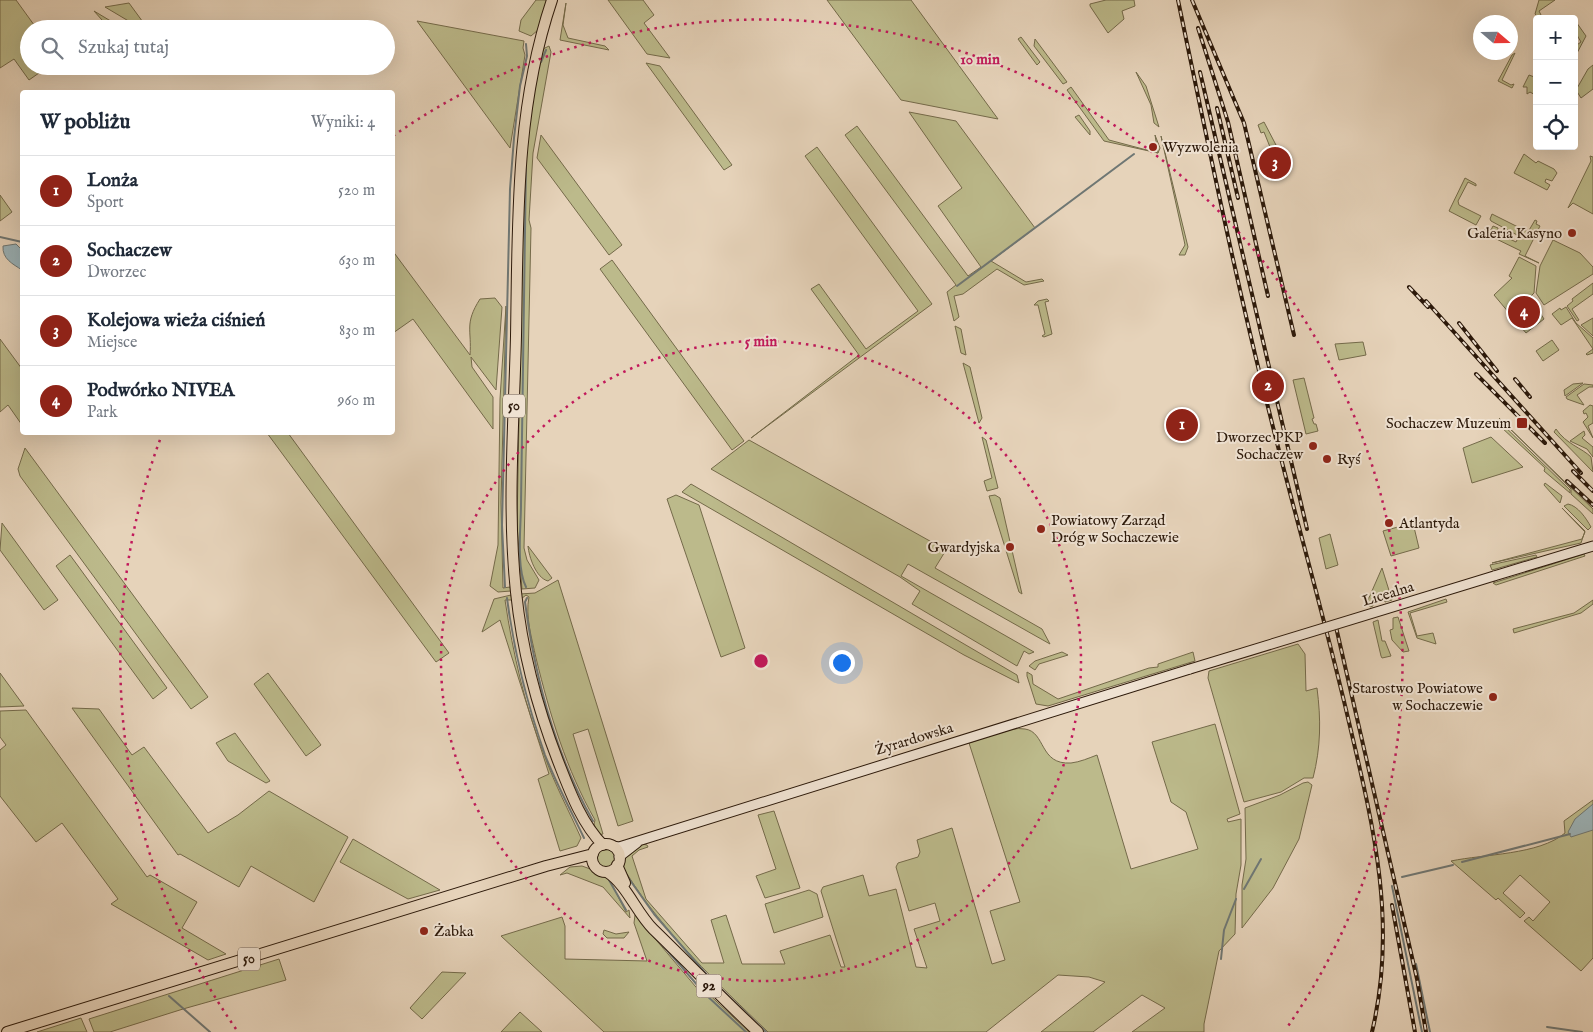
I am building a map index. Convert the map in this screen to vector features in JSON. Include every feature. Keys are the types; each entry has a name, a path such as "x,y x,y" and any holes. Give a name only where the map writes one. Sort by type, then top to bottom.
{"main road":[{"name":"50","path":"552,0 531,76 520,155 512,546 518,613 533,686 563,774 599,852 597,869 607,872"},
{"name":"Licealna","path":"1190,670 1593,546"},
{"name":"Żyrardowska","path":"7,1032 529,873 578,864 599,852 1190,670"},
{"name":"Żyrardowska","path":"618,861 646,838"},
{"name":"50","path":"599,852 618,861"},
{"path":"607,872 618,861"},
{"name":"92","path":"618,861 622,879 663,937 709,987 758,1032"},
{"name":"92","path":"607,872 619,883 653,929 663,937"}],"shaded area":[{"path":"0,0 16,0 30,20 20,20 20,67 14,59 0,68"},
{"path":"536,0 547,0 538,30 531,36 519,31 521,20"},
{"path":"608,0 643,0 654,15 644,23 670,58 647,54"},
{"path":"827,0 911,0 998,119 901,100"},
{"path":"1106,0 1134,0 1135,6 1122,11 1124,19 1108,33 1090,6 1090,4"},
{"path":"1539,0 1555,0 1539,11 1541,15 1535,14"},
{"path":"129,3 141,20 127,20 105,7"},
{"path":"566,3 563,25 568,38 605,46 609,50 560,40"},
{"path":"94,11 109,20 102,20"},
{"path":"417,21 524,41 525,55 510,148"},
{"path":"1578,25 1586,36 1578,51 1578,44 1581,42 1578,37"},
{"path":"1021,37 1040,62 1037,65 1018,39"},
{"path":"1035,39 1067,82 1063,84 1034,46"},
{"path":"549,46 551,52 533,153 529,220 531,228 524,548 527,560 539,580 535,588 522,589 517,525 526,141 541,50"},
{"path":"1509,60 1512,60 1502,80 1511,85 1514,84 1512,88 1498,81"},
{"path":"646,63 660,66 732,165 724,170"},
{"path":"1593,65 1593,89 1581,98 1578,93 1578,86 1588,69"},
{"path":"1136,72 1146,86 1159,127 1154,123 1151,105"},
{"path":"25,75 36,75 29,80"},
{"path":"1529,75 1533,76 1533,94 1530,92 1527,94 1527,87 1523,87"},
{"path":"1071,87 1109,140 1158,153 1104,141 1067,90"},
{"path":"909,112 956,121 1035,228 991,261 1026,282 1042,279 1044,281 1024,285 997,269 963,294 954,296 959,317 954,321 947,292 956,285 845,135 857,126 968,276 981,267 938,206 962,188"},
{"path":"1079,115 1090,131 1090,135 1075,117"},
{"path":"1264,122 1276,145 1270,147 1264,132 1261,133 1258,125"},
{"path":"541,135 622,245 609,255 537,158"},
{"path":"1155,135 1160,148 1158,153"},
{"path":"1161,136 1188,247 1185,255 1179,255 1185,245"},
{"path":"817,147 932,304 751,438 859,355 811,289 819,284 866,349 918,311 805,156"},
{"path":"1524,154 1536,163 1538,161 1554,169 1557,173 1552,181 1546,179 1545,182 1550,185 1547,190 1514,173"},
{"path":"1590,156 1593,157 1593,214 1573,203 1568,208 1591,161"},
{"path":"1465,178 1476,184 1476,186 1468,182 1458,201 1459,205 1481,216 1476,225 1449,211"},
{"path":"0,195 12,212 0,221"},
{"path":"1492,214 1528,232 1535,220 1537,221 1536,224 1540,226 1525,256 1539,263 1519,254 1521,251 1484,233 1486,227 1491,230 1493,226 1498,228 1497,233 1516,242 1519,236 1491,221"},
{"path":"1553,240 1580,253 1593,267 1593,274 1544,305 1536,293 1540,266"},
{"path":"395,254 470,355 470,321 480,299 495,298 502,307 496,390 471,357 472,367 493,397 493,429 413,319 395,332"},
{"path":"1519,257 1536,266 1534,293 1530,297 1544,319 1526,333 1494,295 1512,278 1509,276"},
{"path":"612,260 744,441 732,450 600,269"},
{"path":"1593,283 1593,294 1572,309 1579,320 1577,321 1567,306 1573,301 1572,299"},
{"path":"1047,299 1049,301 1045,302 1052,334 1044,337 1042,336 1045,334 1038,305 1034,305 1038,301"},
{"path":"506,306 501,502 503,588 510,587 511,591 498,592 490,586 498,545 500,399"},
{"path":"1566,307 1576,323 1593,338 1593,349 1572,318 1561,325 1552,314 1560,308 1561,310"},
{"path":"1593,318 1593,336 1581,325"},
{"path":"955,326 961,329 966,355 961,353"},
{"path":"0,339 20,366 20,422 8,405 0,412"},
{"path":"1552,340 1559,350 1543,361 1536,351"},
{"path":"1363,342 1366,355 1339,360 1335,344"},
{"path":"1593,349 1593,353 1586,354"},
{"path":"963,363 970,367 982,418 979,423"},
{"path":"1304,378 1314,418 1312,419 1318,431 1306,434 1293,380"},
{"path":"1583,383 1565,396 1564,390 1573,384"},
{"path":"1584,384 1593,385 1593,387 1589,387 1577,395 1584,405 1567,399 1566,397"},
{"path":"1590,405 1593,406 1593,423 1588,426 1593,438 1583,422 1588,417 1583,411"},
{"path":"1499,418 1593,509 1593,514 1571,494 1571,489"},
{"path":"1498,420 1570,490 1570,493 1544,471 1545,468 1501,427 1496,421"},
{"path":"1556,429 1569,442 1591,457 1593,472 1554,432"},
{"path":"1584,431 1585,435 1582,438 1593,447 1593,457 1587,449 1570,441"},
{"path":"268,435 289,435 449,653 436,662"},
{"path":"982,437 986,440 998,488 987,491 984,481 992,478"},
{"path":"1491,437 1523,467 1472,483 1463,448"},
{"path":"749,440 946,550 935,568 1042,629 1050,644 908,564 901,576 1034,652 1029,654 1024,651 1017,666 912,604 920,591 900,577 711,469"},
{"path":"25,448 208,697 191,709 20,476 18,469"},
{"path":"1545,483 1562,496 1560,503 1544,485"},
{"path":"691,484 1017,675 1019,683 964,655 682,492"},
{"path":"676,495 699,505 745,648 721,657 667,499"},
{"path":"995,495 1000,498 1022,594 1019,592 989,496"},
{"path":"1568,504 1575,507 1584,516 1591,527 1588,530 1564,506"},
{"path":"2,523 58,600 44,610 0,550"},
{"path":"1413,523 1419,548 1391,556 1383,531"},
{"path":"1330,534 1338,565 1326,569 1319,538"},
{"path":"1584,535 1581,543 1492,563 1582,539"},
{"path":"528,546 552,578 548,581 537,572"},
{"path":"1584,554 1585,556 1496,585 1493,583"},
{"path":"70,555 167,688 153,699 56,566"},
{"path":"1536,555 1537,557 1492,570 1490,565"},
{"path":"1382,568 1392,600 1385,602 1384,599 1372,601 1373,606 1370,607 1368,600"},
{"path":"558,580 633,821 618,826 588,729 573,734 603,834 598,835 594,824 595,820 567,761 547,700 530,628 529,597 526,595 521,599 520,594 535,593"},
{"path":"511,595 512,600 505,600 508,620 520,680 531,716 500,620 482,632 494,599"},
{"path":"1446,599 1447,602 1410,613 1417,636 1433,633 1436,644 1417,638 1408,612"},
{"path":"1593,600 1593,604 1581,613 1514,633 1513,629 1574,613"},
{"path":"1398,617 1409,651 1403,652 1392,640 1390,630 1393,629 1393,618"},
{"path":"1378,620 1382,641 1385,641 1391,656 1382,658 1381,656 1373,622"},
{"path":"1298,644 1305,654 1306,691 1317,688 1320,722 1319,744 1313,778 1304,778 1281,792 1244,802 1208,678 1209,671"},
{"path":"1062,652 1068,655 1039,664 1035,670 1029,666 1035,661"},
{"path":"1193,652 1195,661 1048,706 1036,704 1027,676 1027,672 1032,675 1033,684 1058,699 1149,668 1158,667 1158,664"},
{"path":"0,673 24,706 0,707"},
{"path":"268,673 321,745 306,756 254,684"},
{"path":"72,708 99,709 132,755 144,747 208,833 238,815 269,791 348,837 314,902 251,866 239,887 180,854 178,855"},
{"path":"26,710 147,877 150,875 197,902 182,928 226,954 208,960 111,904 118,899 62,823 36,842 0,796 0,750 6,745 0,737 0,711"},
{"path":"532,722 553,778 581,838 577,846 560,851 538,779 549,774"},
{"path":"1215,724 1240,814 1227,819 1228,822 1241,819 1241,865 1236,894 1235,934 1219,951 1204,1032 1132,1032 1165,1008 1142,995 1093,1032 1041,1032 1105,982 1089,977 1058,975 986,1032 768,1032 692,957 657,917 627,874 623,876 622,865 626,857 642,844 647,845 648,847 639,850 632,856 646,899 702,963 724,963 711,920 726,915 742,964 785,964 780,951 830,935 841,967 845,967 821,891 823,887 863,875 869,896 896,889 916,967 927,968 914,929 940,921 935,903 909,911 896,867 898,863 918,857 920,852 917,840 952,828 992,964 1005,960 990,911 1020,902 969,743 1011,729 1025,729 1032,731 1048,754 1053,759 1061,762 1071,763 1097,755 1131,869 1198,849 1186,812 1171,802 1152,742"},
{"path":"235,733 270,781 266,783 228,761 216,743"},
{"path":"1308,782 1312,785 1299,839 1273,888 1242,928 1242,885 1246,859 1245,808"},
{"path":"1593,800 1593,958 1581,971 1524,921 1529,917 1533,921 1550,902 1520,875 1503,893 1525,913 1520,918 1451,861 1511,853 1541,846 1565,833 1564,821"},
{"path":"774,811 800,888 765,898 756,876 776,869 758,815"},
{"path":"353,839 440,890 408,899 340,862"},
{"path":"606,849 612,852 615,858 612,864 606,867 600,864 597,858 600,852"},
{"path":"582,866 607,875 626,912 629,910 630,918 603,887 567,873 560,875 570,867"},
{"path":"809,890 817,894 823,917 774,933 765,904"},
{"path":"635,915 701,993 700,986 749,1032 604,1032 501,936 562,917 565,926 565,959 647,961 634,923"},
{"path":"604,930 616,934 629,932 624,938 607,938 603,934"},
{"path":"279,959 286,980 110,1032 94,1032 89,1019"},
{"path":"442,972 466,973 422,1019 410,1008"},
{"path":"520,1012 542,1032 501,1032"},
{"path":"81,1018 87,1032 37,1032"}],"water":[{"path":"16,244 20,248 20,269 6,258 3,246"},
{"path":"1593,804 1593,830 1571,837 1568,832 1575,819"}],"waterway":[{"path":"505,587 502,525 510,189 520,86 527,56 526,44"},
{"path":"541,62 546,50"},
{"path":"957,286 1134,154"},
{"path":"526,163 520,547 521,569 526,587"},
{"path":"0,237 20,242"},
{"path":"507,598 517,658 538,736 554,776 584,838"},
{"path":"527,598 525,602 534,659 548,715 568,769 593,821"},
{"path":"1462,862 1570,834"},
{"path":"1244,889 1261,859"},
{"path":"1402,877 1453,865"},
{"path":"627,876 654,914 707,975"},
{"path":"609,880 626,910"},
{"path":"1392,886 1422,1032"},
{"path":"1221,959 1224,930 1236,899"},
{"path":"660,942 705,994 746,1032"},
{"path":"1416,964 1430,1032"},
{"path":"721,989 766,1032"},
{"path":"169,996 210,1032"},
{"path":"1547,1027 1582,1032"}],"railway":[{"path":"1178,0 1257,363 1339,680 1366,796 1379,874 1383,952 1372,1032"},
{"path":"1192,0 1244,123 1294,335"},
{"path":"1198,28 1228,122 1268,296"},
{"path":"1200,72 1307,529"},
{"path":"1217,108 1238,198"},
{"path":"1409,287 1428,307"},
{"path":"1426,301 1581,473"},
{"path":"1459,323 1497,371"},
{"path":"1476,374 1545,443"},
{"path":"1515,379 1530,397"},
{"path":"1573,471 1593,491"},
{"path":"1567,481 1593,505"},
{"path":"1336,627 1417,979 1426,1032"},
{"path":"1392,905 1415,1032"}],"place":[{"name":"Wyzwolenia","path":"1153,147"},
{"name":"Kolejowa wieża ciśnień","path":"1275,163"},
{"name":"Galeria Kasyno","path":"1572,233"},
{"name":"Podwórko NIVEA","path":"1524,312"},
{"name":"Sochaczew","path":"1268,386"},
{"name":"Sochaczew Muzeum","path":"1522,423"},
{"name":"Lonża","path":"1182,425"},
{"name":"Dworzec PKP Sochaczew","path":"1313,446"},
{"name":"Ryś","path":"1327,459"},
{"name":"Atlantyda","path":"1389,523"},
{"name":"Powiatowy Zarząd Dróg w Sochaczewie","path":"1041,529"},
{"name":"Gwardyjska","path":"1010,547"},
{"name":"Starostwo Powiatowe w Sochaczewie","path":"1493,697"},
{"name":"Żabka","path":"424,931"}]}
